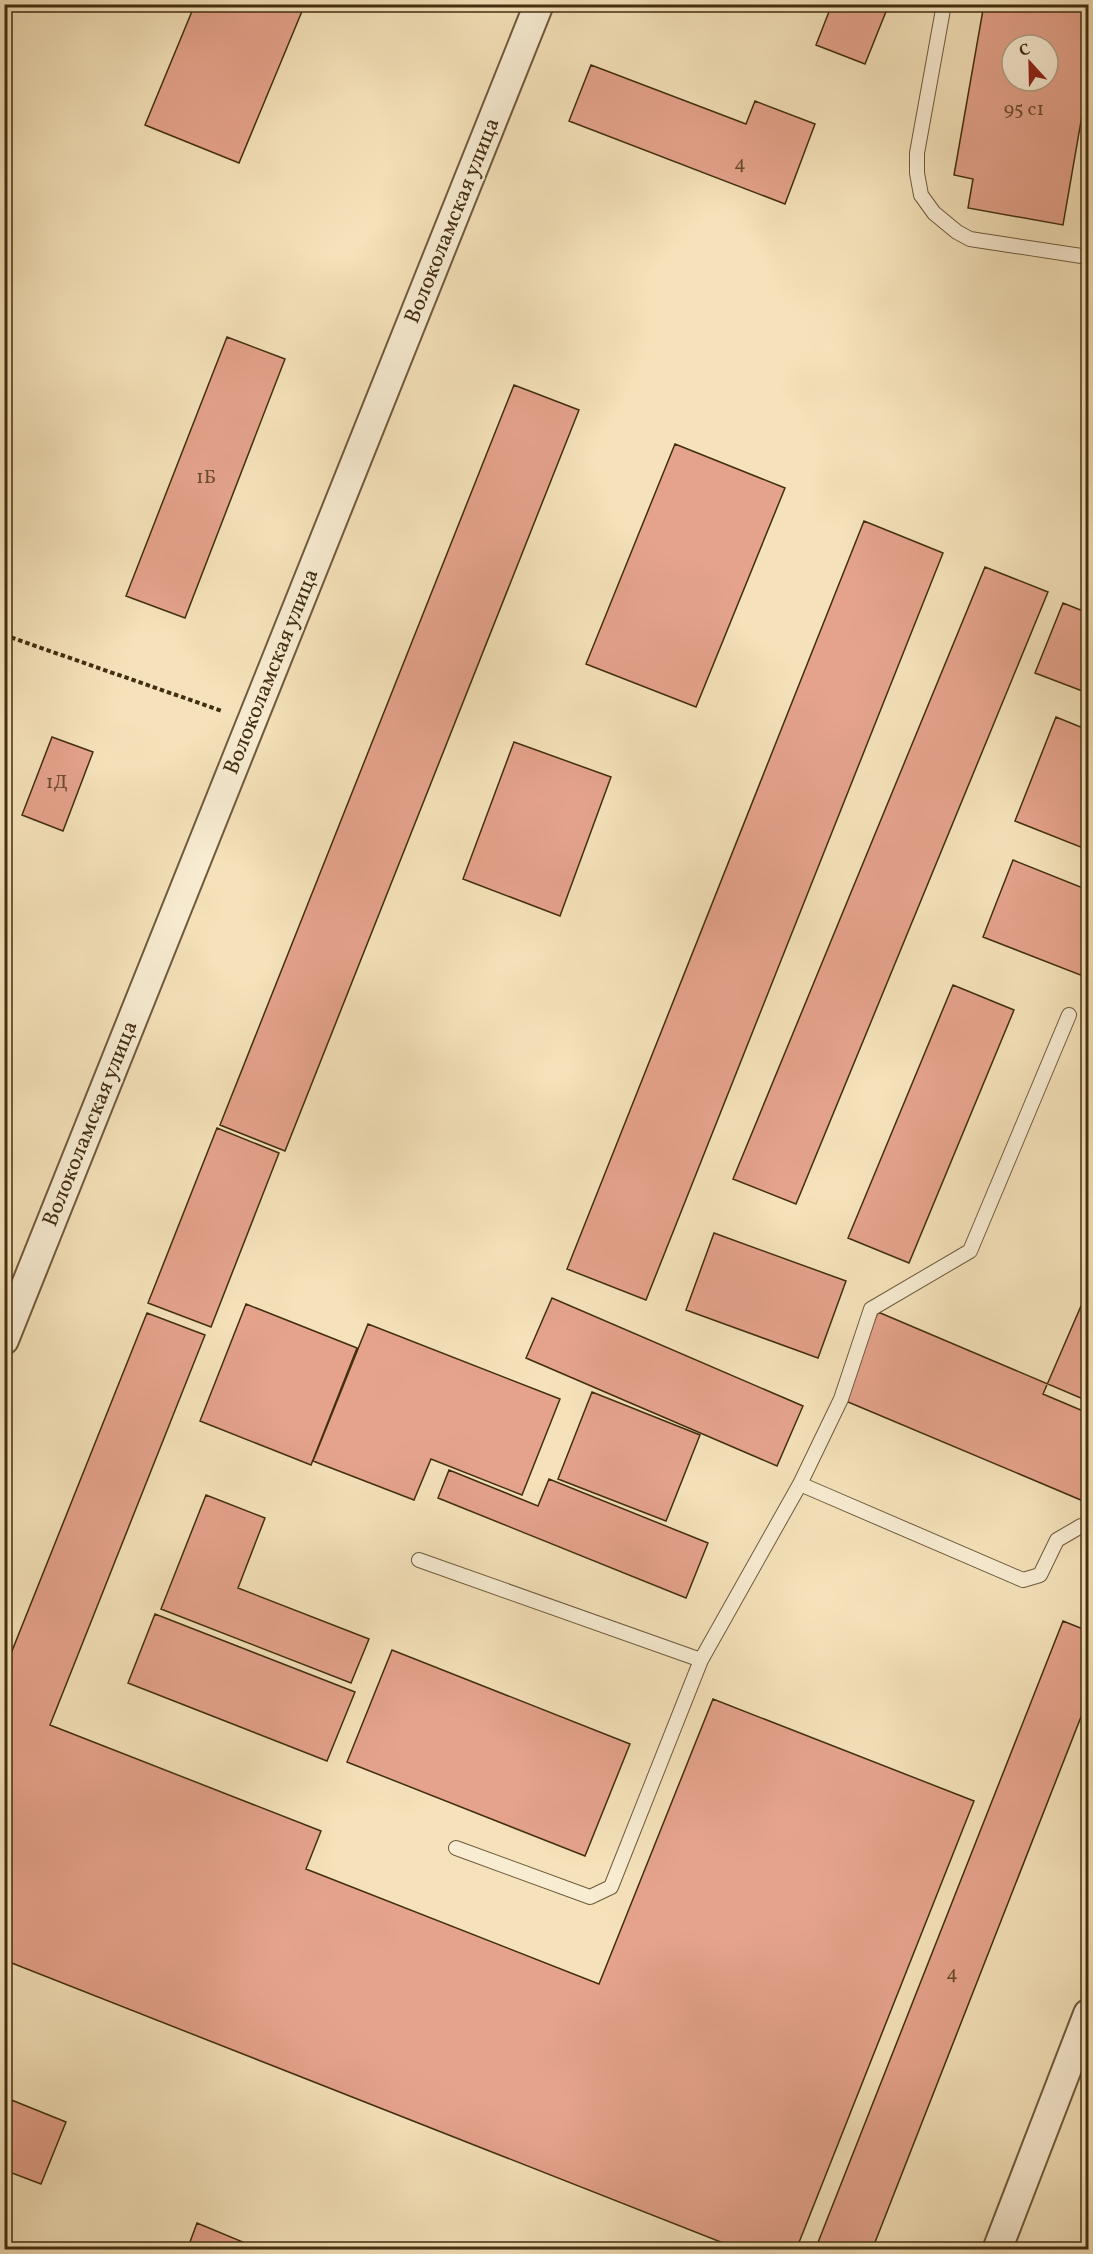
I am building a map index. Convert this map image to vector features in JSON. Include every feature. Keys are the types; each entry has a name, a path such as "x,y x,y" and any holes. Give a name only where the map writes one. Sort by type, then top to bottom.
{"street":[{"name":"Волоколамская улица","path":"4,1340 539,4"},
{"path":"997,2250 1089,2014"}],"lane":[{"path":"944,4 917,153 917,173 921,195 945,223 970,239 1089,257"},
{"path":"456,1848 590,1897 611,1887 701,1660 800,1484 841,1399 871,1309 970,1251 1069,1016"},
{"path":"800,1484 1023,1580 1040,1575 1057,1540 1081,1526 1089,1529"},
{"path":"419,1560 701,1660"}],"path":[{"path":"4,635 252,722"}],"building":[{"path":"195,4 305,4 239,163 145,125"},
{"path":"832,4 889,4 865,64 816,45"},
{"path":"984,4 1088,4 1088,81 1063,225 968,208 973,179 954,175"},
{"path":"591,65 746,124 755,101 815,124 785,204 569,121"},
{"path":"227,337 285,359 185,618 126,596"},
{"path":"514,385 579,410 285,1151 220,1125"},
{"path":"675,444 785,488 696,707 586,664"},
{"path":"864,521 943,553 646,1300 567,1269"},
{"path":"985,567 1048,592 796,1204 733,1179"},
{"path":"1063,603 1088,613 1088,683 1085,692 1035,673"},
{"path":"1056,717 1088,730 1088,850 1015,821"},
{"path":"52,737 93,752 63,831 22,815"},
{"path":"514,742 611,777 560,916 463,879"},
{"path":"1013,860 1088,890 1088,978 983,937"},
{"path":"953,985 1014,1010 909,1263 848,1238"},
{"path":"217,1128 279,1153 211,1327 148,1303"},
{"path":"714,1233 846,1281 818,1358 686,1310"},
{"path":"552,1298 803,1406 777,1466 526,1358"},
{"path":"246,1304 357,1348 311,1465 200,1421"},
{"path":"1081,1306 1088,1309 1088,1397 1083,1411 1043,1394"},
{"path":"878,1312 1088,1401 1088,1503 841,1399"},
{"path":"147,1313 205,1335 50,1725 321,1831 306,1869 599,1984 713,1699 974,1801 796,2250 741,2250 4,1960 4,1671"},
{"path":"368,1324 560,1399 522,1495 431,1459 414,1500 313,1461"},
{"path":"592,1392 700,1435 666,1521 558,1479"},
{"path":"449,1470 538,1506 549,1479 708,1543 686,1598 438,1498"},
{"path":"206,1495 265,1518 238,1588 369,1639 351,1683 161,1609"},
{"path":"155,1614 355,1692 327,1761 128,1683"},
{"path":"1063,1621 1088,1631 1088,1699 872,2250 815,2250"},
{"path":"392,1650 630,1744 585,1856 347,1762"},
{"path":"4,2097 66,2122 41,2184 4,2170"},
{"path":"197,2223 262,2250 187,2250"}]}
